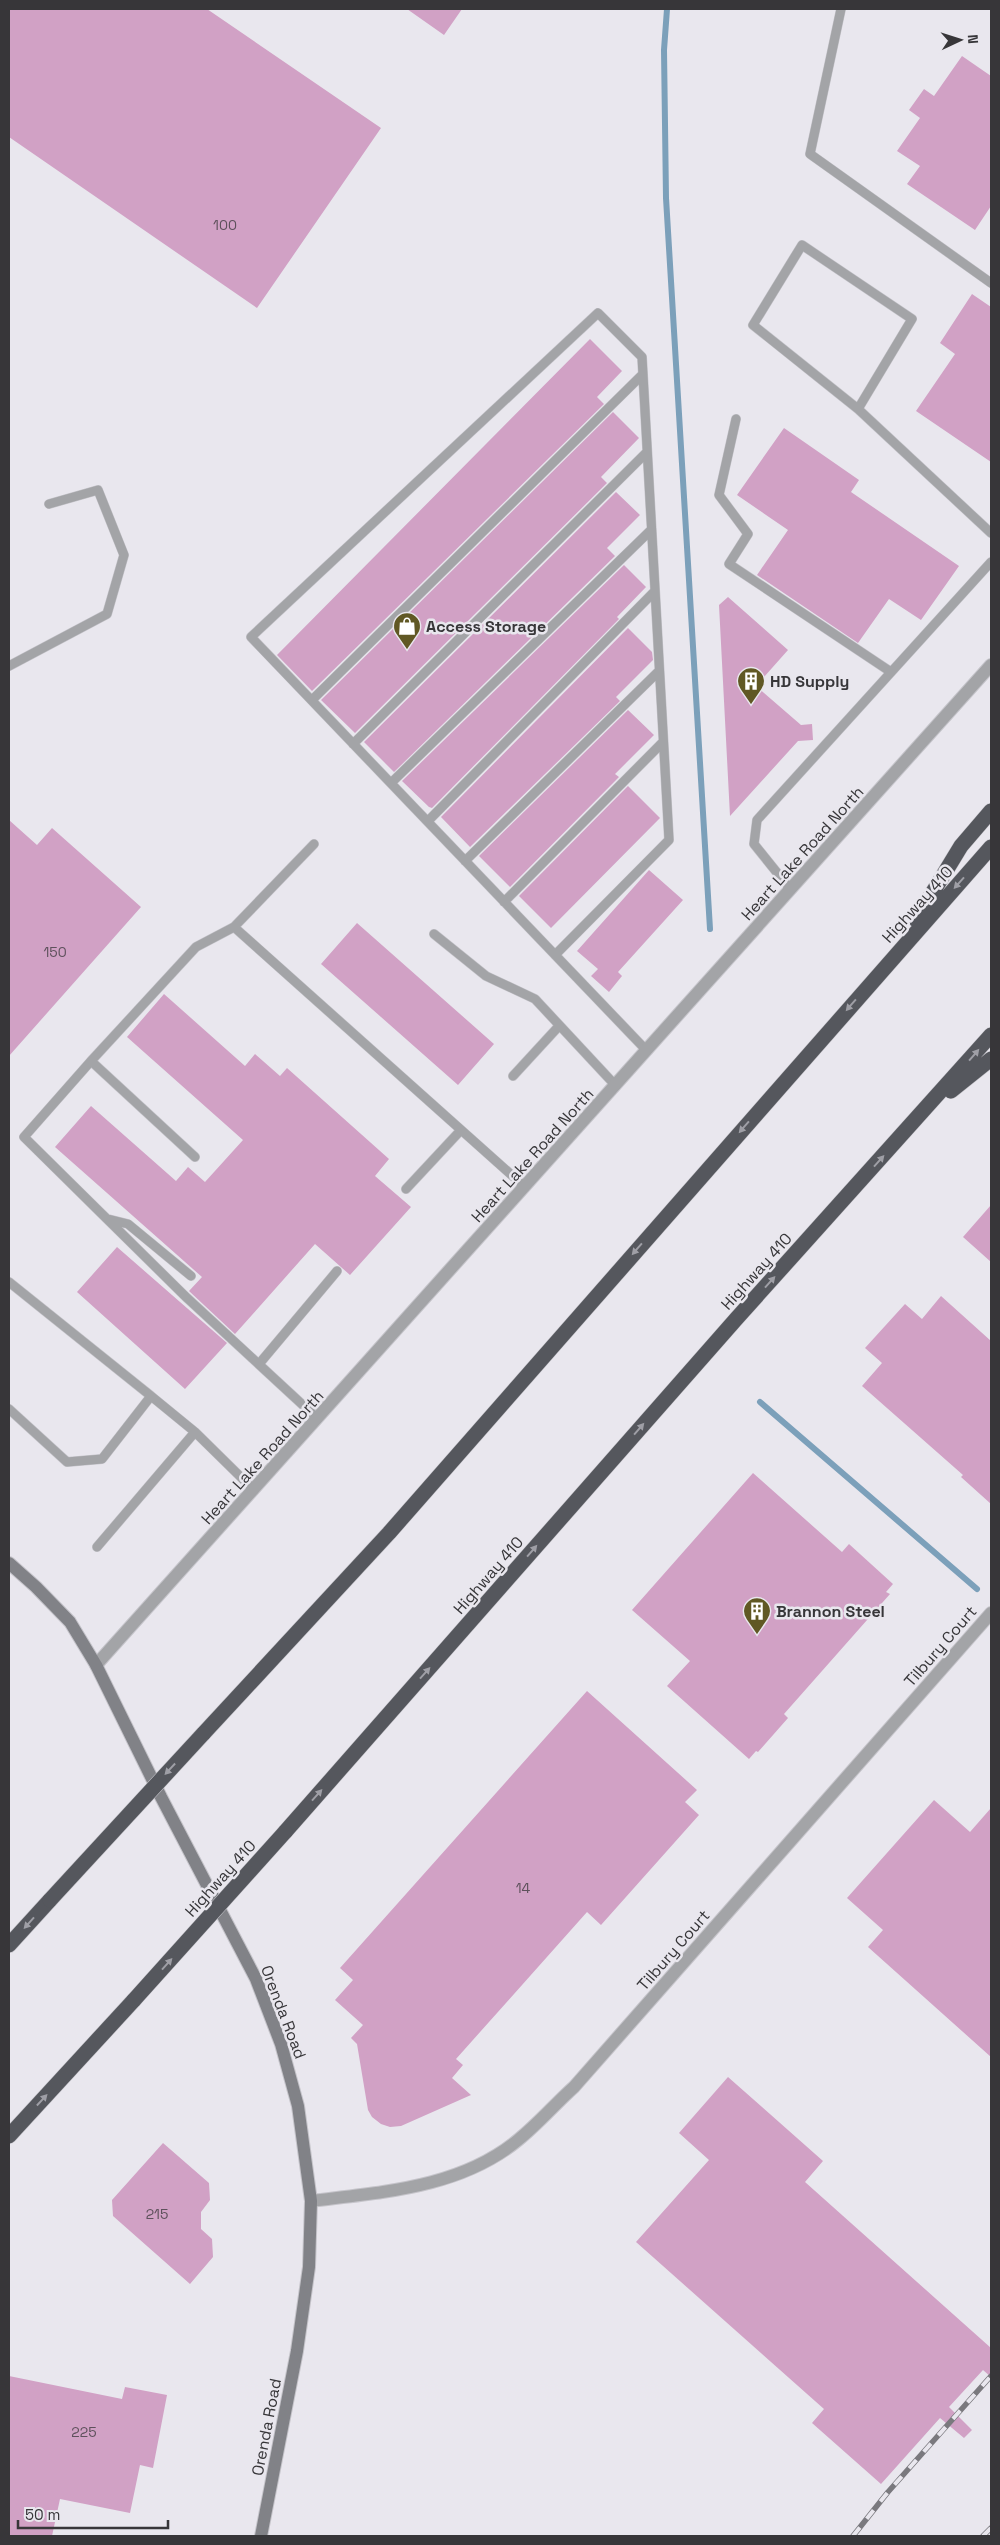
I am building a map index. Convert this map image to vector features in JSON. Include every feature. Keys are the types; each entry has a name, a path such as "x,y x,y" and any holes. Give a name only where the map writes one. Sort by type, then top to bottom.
{"highway":[{"path":"895,954 962,846 991,811"},
{"name":"Highway 410","path":"9,1945 389,1533 895,954 991,847"},
{"name":"Highway 410","path":"9,2136 285,1832 737,1318 991,1035"},
{"path":"918,1117 991,1059"}],"street":[{"name":"Heart Lake Road North","path":"96,1665 525,1188 991,665"},
{"name":"Orenda Road","path":"9,1564 36,1587 70,1622 96,1665 161,1796 256,1979 281,2044 298,2106 311,2201 312,2237 305,2294 261,2536"},
{"name":"Tilbury Court","path":"311,2201 412,2188 441,2180 480,2164 517,2141 574,2087 991,1613"}],"lane":[{"path":"841,9 810,154 991,283"},
{"path":"858,409 912,319 802,245 753,325 858,409 991,533"},
{"path":"555,955 669,840 642,357 598,313 251,637 428,821 504,902 647,1051"},
{"path":"312,700 642,374"},
{"path":"736,419 718,495 748,534 729,564 891,672"},
{"path":"353,744 646,453"},
{"path":"9,666 107,614 124,554 98,490 49,504"},
{"path":"391,783 651,530"},
{"path":"791,890 754,844 757,820 991,562"},
{"path":"428,821 654,592"},
{"path":"465,860 659,671"},
{"path":"504,902 663,742"},
{"path":"314,844 234,927 196,947 24,1137 186,1297 318,1419"},
{"path":"234,927 525,1188"},
{"path":"434,934 486,976 536,999 616,1086"},
{"path":"513,1076 559,1026"},
{"path":"91,1061 195,1157"},
{"path":"406,1189 461,1130"},
{"path":"108,1218 128,1224 191,1276"},
{"path":"259,1364 337,1271"},
{"path":"9,1282 195,1432 254,1490"},
{"path":"9,1409 67,1462 102,1459 151,1396"},
{"path":"96,1547 195,1432"}],"building":[{"path":"9,9 207,9 381,128 257,308 9,137"},
{"path":"407,9 462,9 444,35"},
{"path":"962,56 991,76 991,206 975,230 907,184 920,166 897,151 920,118 909,110 924,89 934,96"},
{"path":"972,294 991,307 991,462 916,411 955,354 940,343"},
{"path":"590,339 622,371 597,397 604,404 312,691 277,655"},
{"path":"613,412 639,438 601,477 607,483 355,733 321,700"},
{"path":"784,428 859,480 851,492 959,566 921,620 889,599 858,643 757,575 788,530 737,495"},
{"path":"616,492 640,515 607,548 615,556 394,772 364,742"},
{"path":"624,565 646,587 617,617 619,619 432,808 429,807 402,781"},
{"name":"HD Supply","path":"728,597 788,650 756,686 801,725 812,724 813,740 798,741 730,816 719,605"},
{"path":"628,628 652,652 653,660 616,697 620,701 470,847 441,817"},
{"path":"628,710 654,735 615,774 619,777 510,887 479,856"},
{"path":"628,786 660,818 551,928 519,896"},
{"path":"9,820 37,845 52,828 141,907 9,1056"},
{"path":"649,870 683,900 618,972 622,976 609,992 591,976 598,969 577,951"},
{"path":"357,923 494,1044 458,1085 321,964"},
{"path":"164,994 245,1066 255,1054 280,1076 287,1068 389,1159 375,1176 411,1207 350,1275 315,1244 235,1334 189,1291 202,1277 55,1147 91,1106 176,1181 188,1167 205,1182 243,1140 127,1037"},
{"path":"991,1205 991,1262 963,1237"},
{"path":"117,1247 227,1343 185,1389 77,1292"},
{"path":"941,1296 991,1341 991,1504 961,1477 963,1475 862,1386 882,1363 865,1348 905,1304 922,1319"},
{"name":"Brannon Steel","path":"753,1473 842,1552 849,1544 893,1584 886,1592 890,1594 784,1714 788,1718 758,1752 756,1751 749,1759 667,1686 690,1661 632,1610"},
{"path":"587,1691 697,1790 685,1802 699,1815 601,1925 587,1912 456,2059 463,2065 452,2078 471,2095 401,2126 390,2127 381,2124 372,2117 368,2110 357,2044 351,2038 363,2025 335,2000 353,1980 340,1968"},
{"path":"934,1800 970,1832 991,1808 991,2057 868,1947 883,1930 847,1898"},
{"path":"728,2077 823,2161 805,2182 991,2348 991,2377 983,2370 949,2407 972,2430 964,2438 940,2418 881,2484 812,2423 824,2409 636,2242 709,2160 679,2133"},
{"path":"163,2143 209,2183 210,2200 201,2212 201,2229 212,2239 213,2257 190,2284 113,2216 112,2200"},
{"path":"9,2376 122,2399 125,2387 167,2395 153,2468 140,2465 130,2513 60,2499 52,2536 9,2536"}],"waterway":[{"path":"667,9 664,50 666,198 710,929"},
{"path":"760,1402 977,1589"}],"railway":[{"path":"853,2536 888,2492 991,2376"},
{"path":"983,2536 991,2528"}],"place":[{"name":"Access Storage","path":"407,650"},
{"name":"HD Supply","path":"751,705"},
{"name":"Brannon Steel","path":"757,1635"}]}
